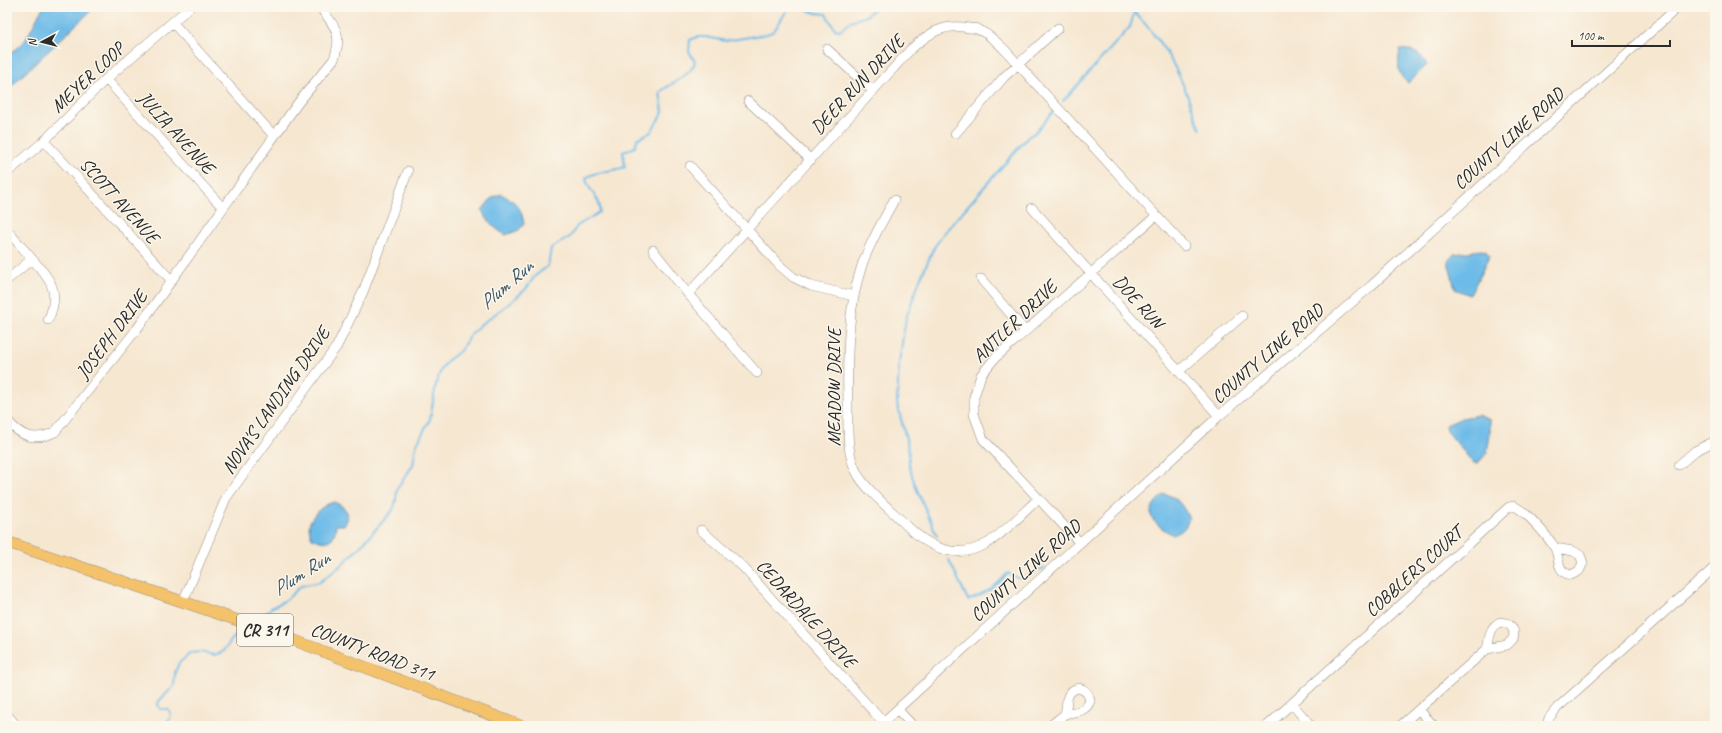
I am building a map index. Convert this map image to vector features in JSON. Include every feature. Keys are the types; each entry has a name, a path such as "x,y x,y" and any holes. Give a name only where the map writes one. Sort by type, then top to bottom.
{"main road":[{"name":"COUNTY ROAD 311","path":"7,542 272,632 521,726"}],"street":[{"name":"MEYER LOOP","path":"7,172 44,141 106,79 190,7"},
{"path":"223,208 298,103 334,59 337,50 336,28 320,7"},
{"name":"COUNTY LINE ROAD","path":"881,724 1219,416 1371,286 1678,7"},
{"path":"172,23 274,136"},
{"name":"DEER RUN DRIVE","path":"688,294 919,42 931,33 944,28 966,27 981,31 1005,50 1184,246"},
{"path":"955,134 1018,63 1058,28"},
{"path":"827,49 873,91"},
{"name":"JULIA AVENUE","path":"106,79 223,208"},
{"path":"748,101 811,160"},
{"name":"SCOTT AVENUE","path":"44,141 172,281"},
{"path":"690,166 779,265 793,277 811,286 854,296"},
{"name":"NOVA'S LANDING DRIVE","path":"183,602 226,498 337,346 363,292 408,170"},
{"name":"MEADOW DRIVE","path":"894,200 862,264 854,296 847,348 848,437 850,457 860,480 915,534 931,546 942,550 961,550 987,543 1038,499"},
{"name":"JOSEPH DRIVE","path":"7,420 21,434 29,437 46,436 55,432 137,329 223,208"},
{"name":"DOE RUN","path":"1032,208 1219,416"},
{"name":"ANTLER DRIVE","path":"1080,543 983,439 974,414 974,397 981,375 995,358 1156,216"},
{"path":"7,230 48,277 52,285 55,297 52,312 48,320"},
{"path":"653,250 688,294 758,373"},
{"path":"7,280 32,259"},
{"path":"981,279 1025,331"},
{"path":"1179,371 1242,316"},
{"path":"1679,465 1695,451 1715,441"},
{"name":"COBBLERS COURT","path":"1292,704 1509,507 1513,506 1520,509 1532,520 1555,548"},
{"name":"CEDARDALE DRIVE","path":"701,530 742,566 881,724"},
{"path":"1548,726 1549,718 1557,708 1715,567"},
{"path":"1400,726 1487,649"},
{"path":"1267,726 1292,704 1311,726"},
{"path":"898,710 913,726"},
{"path":"1419,710 1434,726"},
{"path":"1050,726 1065,714"},
{"path":"7,715 17,726"}],"water":[{"path":"43,7 95,7 7,90 7,57 26,39"},
{"path":"1400,49 1409,50 1416,53 1425,61 1427,65 1408,83 1401,76 1398,64"},
{"path":"501,194 515,203 520,209 524,224 519,230 506,235 492,225 482,210 492,198"},
{"path":"1481,250 1486,251 1489,257 1470,295 1455,289 1448,261 1454,254"},
{"path":"1478,415 1490,420 1490,435 1487,453 1478,463 1473,463 1447,431 1446,425 1462,418"},
{"path":"1164,494 1176,499 1189,518 1184,529 1173,535 1154,522 1152,517 1151,512 1153,507"},
{"path":"334,502 344,508 348,517 347,521 344,525 336,525 334,535 329,540 322,541 312,538 309,526 310,522 317,512 323,507"}],"waterway":[{"name":"Plum Run","path":"259,620 271,608 286,600 301,586 320,582 339,567 359,548 393,510 397,489 413,465 416,446 430,419 436,384 441,370 447,361 460,351 470,335 480,325 526,289 535,276 548,266 551,248 570,237 577,226 600,212 599,203 589,187 586,178 600,172 625,167 623,152 635,147 637,139 651,132 663,112 660,92 689,72 693,67 695,62 689,51 690,40 697,37 706,37 726,41 767,34 774,31 789,7"},
{"name":"Plum Run","path":"806,7 808,10 816,13 826,14 835,29 840,30 851,21 866,16 876,7"},
{"path":"1063,101 1130,27 1136,7"},
{"path":"1135,13 1158,40 1175,67 1188,96 1200,129"},
{"path":"937,536 914,482 909,460 909,451 897,403 899,362 906,318 920,279 935,246 943,234 1029,136 1036,132 1054,111"},
{"path":"949,560 968,600 990,590 1008,573 1019,578 1023,578 1044,568"},
{"name":"Plum Run","path":"158,726 164,724 170,719 171,714 168,709 160,709 158,705 159,701 174,686 175,672 179,663 191,653 200,652 214,655 223,652 233,638 246,630"}]}
